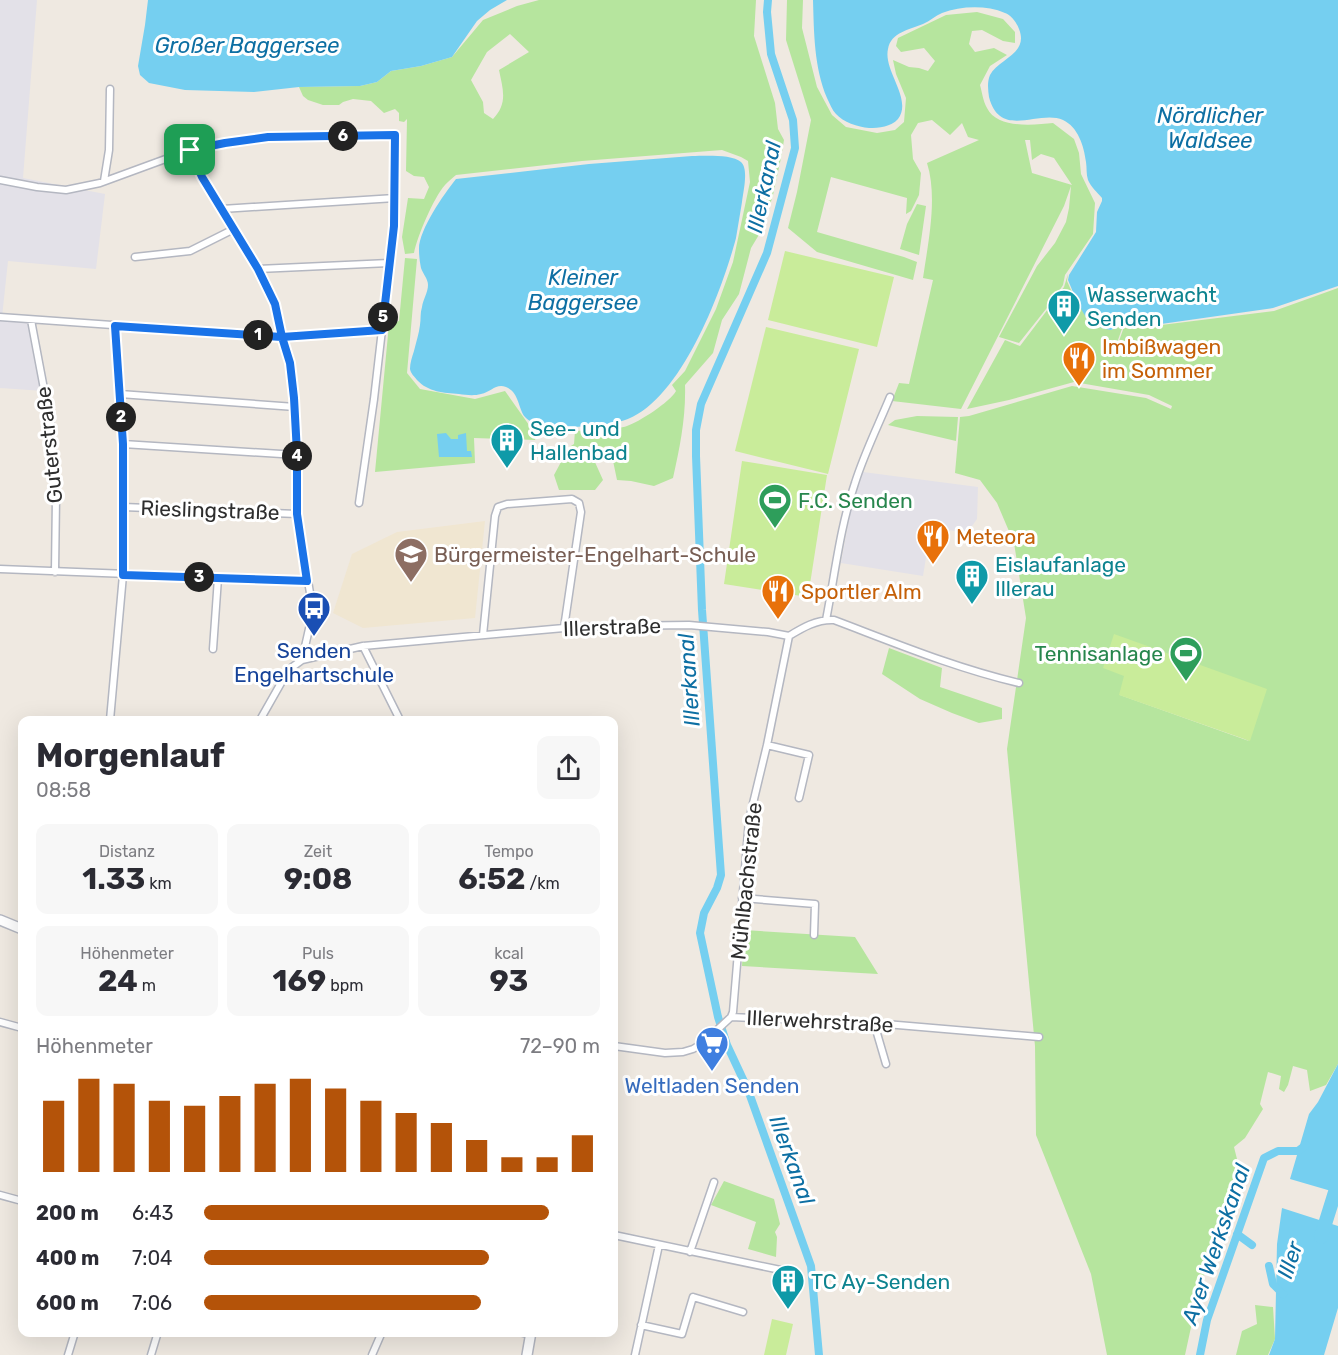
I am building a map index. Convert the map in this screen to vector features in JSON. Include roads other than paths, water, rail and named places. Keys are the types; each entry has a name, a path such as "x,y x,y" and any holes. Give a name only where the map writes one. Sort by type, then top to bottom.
{"main road":[{"path":"0,920 18,927"},
{"path":"527,1355 530,1337"}],"street":[{"path":"104,181 109,150 110,89"},
{"path":"0,180 66,190 104,181 190,150 225,143 268,137 395,135 394,226 359,503"},
{"path":"190,150 202,177 258,269 275,304 290,363 295,407 297,514 310,593 311,620 302,660 285,676 262,716"},
{"path":"222,209 395,198"},
{"path":"135,257 190,251 234,229"},
{"path":"258,269 389,263"},
{"path":"0,317 282,337 382,330"},
{"name":"Guterstraße","path":"31,320 51,426 56,497 55,572"},
{"path":"110,716 123,575 123,444 115,326"},
{"path":"120,394 295,407"},
{"path":"826,620 854,484 871,438 890,397"},
{"path":"123,444 297,456"},
{"path":"483,635 495,516 498,507 507,504 572,500 579,503 581,512 564,628"},
{"name":"Rieslingstraße","path":"123,507 297,514"},
{"path":"0,569 307,581"},
{"path":"213,649 218,578"},
{"path":"789,636 810,624 834,620 919,653 996,678 1019,683"},
{"name":"Illerstraße","path":"302,660 363,646 564,628 689,625 789,636"},
{"name":"Mühlbachstraße","path":"730,1018 734,1012 749,820 789,636"},
{"path":"363,646 398,716"},
{"path":"767,745 809,754 799,798"},
{"path":"742,898 814,904 814,935"},
{"name":"Illerwehrstraße","path":"618,1047 665,1053 683,1052 703,1043 730,1018 874,1023 1039,1037"},
{"path":"0,1022 18,1027"},
{"path":"874,1023 886,1064"},
{"path":"690,1252 714,1182"},
{"path":"0,1195 18,1200"},
{"path":"618,1236 790,1272"},
{"path":"635,1355 659,1245"},
{"path":"641,1325 682,1334 693,1297 743,1312"},
{"path":"68,1355 73,1337"},
{"path":"151,1355 156,1337"},
{"path":"372,1355 380,1337"}],"water":[{"name":"Großer Baggersee","path":"148,0 507,0 477,21 452,57 421,66 391,71 377,82 360,86 299,87 254,92 185,90 149,83 140,75 138,66"},
{"name":"Nördlicher Waldsee","path":"813,0 1338,0 1338,286 1273,308 1140,327 1127,322 1111,330 1094,324 1083,313 1068,280 1096,232 1097,212 1102,201 1088,180 1082,144 1073,127 1063,120 1043,118 1011,120 1002,117 994,110 989,97 990,75 1017,50 1020,44 1019,29 1014,20 998,10 957,9 942,13 926,23 897,35 890,43 888,58 900,94 902,111 892,124 869,128 843,119 835,112 827,98 817,62"},
{"name":"Kleiner Baggersee","path":"692,156 737,159 743,165 745,181 736,238 720,287 694,345 660,396 640,413 618,422 597,425 555,427 542,425 525,417 516,396 506,387 499,386 476,395 448,393 426,387 413,375 410,364 428,285 421,268 420,242 433,213 456,179 589,164"},
{"path":"446,433 451,439 458,439 458,435 466,433 467,451 471,451 472,457 439,457 437,434"},
{"path":"1338,1064 1338,1193 1290,1179 1309,1114"},
{"path":"1282,1208 1338,1226 1338,1308 1324,1355 1269,1355 1275,1339 1277,1244"}],"waterway":[{"name":"Illerkanal","path":"768,0 771,54 793,120 795,148 767,253 701,404 696,430 702,610 721,875 704,913 700,933 718,1017 727,1045 748,1090 811,1266 819,1355"},
{"name":"Ayer Werkskanal","path":"1200,1355 1207,1320 1264,1158 1278,1151 1298,1151 1306,1145"},
{"name":"Iller","path":"1321,1237 1338,1179"},
{"path":"1237,1234 1252,1245"},
{"path":"1269,1266 1273,1284 1283,1294"}],"place":[{"name":"Wasserwacht Senden","path":"1064,335"},
{"name":"Imbißwagen im Sommer","path":"1079,387"},
{"name":"See- und Hallenbad","path":"507,469"},
{"name":"F.C. Senden","path":"775,529"},
{"name":"Meteora","path":"933,565"},
{"name":"Bürgermeister-Engelhart-Schule","path":"411,583"},
{"name":"Eislaufanlage Illerau","path":"972,605"},
{"name":"Sportler Alm","path":"778,620"},
{"name":"Senden Engelhartschule","path":"314,637"},
{"name":"Tennisanlage","path":"1186,682"},
{"name":"Weltladen Senden","path":"712,1072"},
{"name":"TC Ay-Senden","path":"788,1310"}]}
